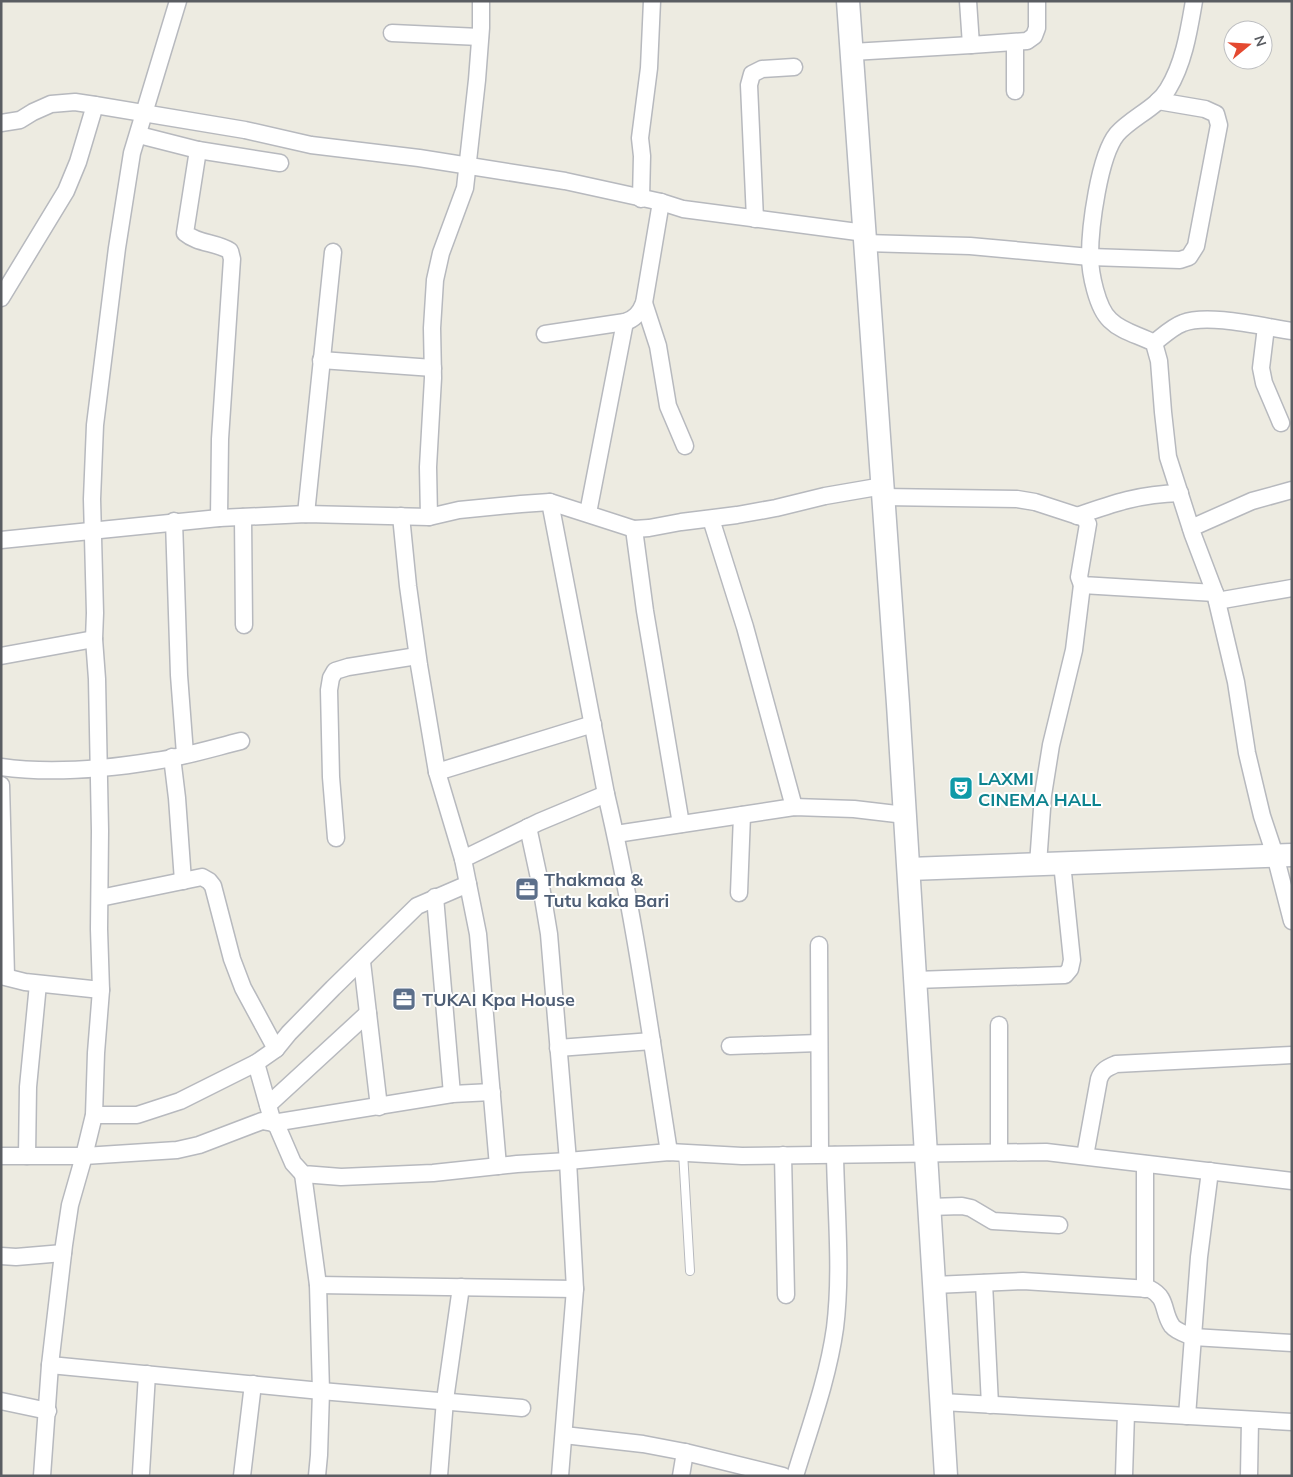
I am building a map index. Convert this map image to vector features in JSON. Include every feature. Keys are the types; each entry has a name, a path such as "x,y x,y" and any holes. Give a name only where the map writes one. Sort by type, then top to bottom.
{"street":[{"path":"42,1476 50,1365 63,1253 70,1205 94,1115 101,990 100,831 92,499 95,425 124,200 132,153 178,1"},
{"path":"429,517 428,467 435,280 441,253 465,188 480,37 480,1"},
{"path":"641,199 642,156 640,138 649,68 652,1"},
{"path":"848,1 905,816 946,1476"},
{"path":"968,1 971,45"},
{"path":"852,52 1027,41 1034,36 1037,28 1037,1"},
{"path":"1154,343 1128,332 1108,320 1094,292 1090,257 1097,192 1108,152 1116,135 1158,101 1167,91 1177,73 1194,1"},
{"path":"392,34 480,37"},
{"path":"1015,42 1015,91"},
{"path":"754,219 749,85 752,74 762,69 794,67"},
{"path":"1,123 20,120 51,104 75,102 245,130 311,146 419,158 565,181 661,202 683,209 865,238 1090,257 1180,260 1189,257 1196,246 1219,125 1216,114 1205,109 1158,101"},
{"path":"1,298 66,191 78,162 95,105"},
{"path":"139,135 198,150 280,163"},
{"path":"198,150 185,233 192,239 222,246 230,251 232,259 220,439 219,518"},
{"path":"545,334 625,322 635,318 641,312 661,202"},
{"path":"306,514 333,252"},
{"path":"644,303 658,346 668,406 685,446"},
{"path":"1154,343 1182,323 1198,319 1212,319 1292,332"},
{"path":"588,513 625,322"},
{"path":"1266,327 1261,368 1262,376 1267,394 1281,423"},
{"path":"1154,343 1159,361 1162,412 1168,457 1216,597 1236,682 1247,753 1262,816 1283,855 1292,921"},
{"path":"321,360 433,368"},
{"path":"1191,528 1252,501 1292,490"},
{"path":"1,540 70,534 174,521 243,516 306,514 429,517 467,509 550,502 634,529 776,508 825,496 883,492 1017,499 1035,502 1084,518 1088,524 1079,577 1082,585 1074,650 1051,745 1042,794 1038,864"},
{"path":"1077,516 1123,500 1157,494 1180,493"},
{"path":"550,502 606,794 616,834 652,1041 676,1152"},
{"path":"243,516 244,625"},
{"path":"401,516 408,586 437,772 462,859 478,934 498,1166"},
{"path":"710,519 745,626 794,807"},
{"path":"174,521 179,675 177,798 182,881"},
{"path":"634,529 645,611 681,824"},
{"path":"1082,585 1216,597 1292,588"},
{"path":"1,656 94,639"},
{"path":"336,838 331,777 329,690 331,678 335,671 348,667 418,656"},
{"path":"437,772 594,724"},
{"path":"1,767 16,769 98,768 156,761 241,741"},
{"path":"1,785 4,976 38,984 101,990"},
{"path":"462,859 528,827 606,794"},
{"path":"616,834 794,807 854,810 905,816"},
{"path":"739,893 742,815"},
{"path":"528,827 549,934 568,1161 575,1289 560,1476"},
{"path":"908,869 1283,855"},
{"path":"915,980 1065,975 1070,969 1072,960 1062,863"},
{"path":"100,898 202,877 210,881 213,886 232,959 244,988 276,1049"},
{"path":"94,1115 137,1115 180,1102 256,1064 276,1049 321,1000 418,906 468,884"},
{"path":"435,897 452,1094"},
{"path":"795,1476 828,1366 838,1294 819,1043 819,945"},
{"path":"362,962 379,1106"},
{"path":"26,1156 28,1087 38,984"},
{"path":"268,1105 368,1013"},
{"path":"999,1025 999,1152"},
{"path":"558,1048 652,1041"},
{"path":"730,1046 819,1043"},
{"path":"1085,1156 1099,1079 1102,1072 1107,1068 1116,1064 1292,1055"},
{"path":"256,1064 273,1123 277,1126 293,1163 303,1174 318,1284 321,1391 317,1476"},
{"path":"1,1156 84,1156 176,1150 199,1145 262,1121 273,1123 452,1094 492,1092"},
{"path":"303,1174 341,1177 414,1174 676,1152 742,1156 1046,1152 1292,1181"},
{"path":"783,1155 786,1295"},
{"path":"1144,1288 1146,1164"},
{"path":"1187,1416 1199,1257 1210,1171"},
{"path":"929,1207 962,1206 971,1208 993,1221 1060,1225"},
{"path":"1,1256 16,1257 63,1253"},
{"path":"934,1285 1023,1281 1144,1288 1161,1297 1172,1325 1193,1337 1292,1342"},
{"path":"984,1283 990,1405"},
{"path":"318,1284 575,1289"},
{"path":"439,1476 445,1400 460,1287"},
{"path":"50,1365 522,1408"},
{"path":"141,1473 147,1374"},
{"path":"242,1476 253,1384"},
{"path":"1,1400 48,1411"},
{"path":"942,1402 1292,1422"},
{"path":"1124,1476 1126,1413"},
{"path":"1248,1476 1250,1420"},
{"path":"564,1435 643,1444 685,1452 783,1476"},
{"path":"680,1476 685,1452"}],"lane":[{"path":"676,1152 690,1271"}],"place":[{"name":"LAXMI CINEMA HALL","path":"961,788"},
{"name":"Thakmaa & Tutu kaka Bari","path":"527,889"},
{"name":"TUKAI Kpa House","path":"404,999"}]}
